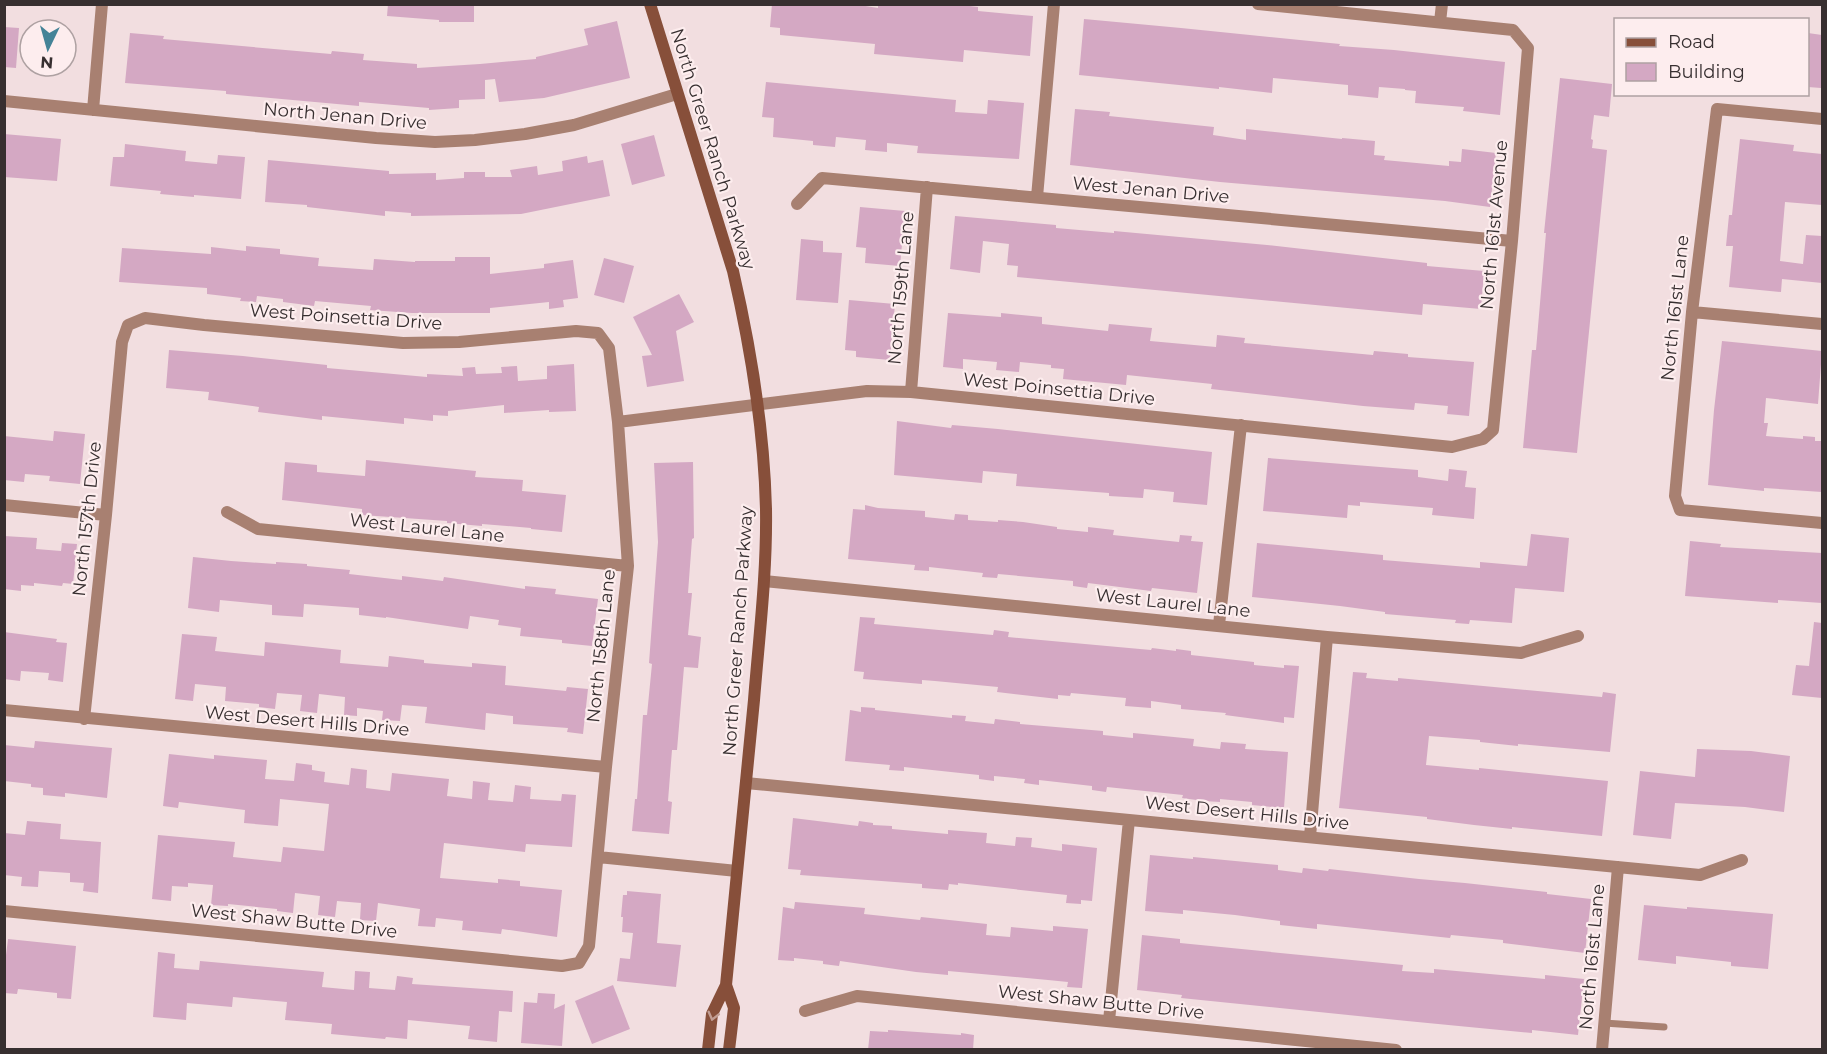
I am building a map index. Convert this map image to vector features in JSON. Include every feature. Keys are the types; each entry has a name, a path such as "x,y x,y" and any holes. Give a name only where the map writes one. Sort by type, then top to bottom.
{"street":[{"path":"93,110 102,4"},
{"name":"North Greer Ranch Parkway","path":"650,4 733,271 750,350 766,508 764,581 726,985 712,1014 708,1050"},
{"path":"1037,197 1054,4"},
{"path":"1258,4 1440,22 1442,4"},
{"name":"North 161st Avenue","path":"1440,22 1513,30 1528,48 1493,430"},
{"name":"North Jenan Drive","path":"4,101 435,142 476,141 574,125 677,94"},
{"name":"North 161st Lane","path":"1822,119 1717,109 1692,312 1675,496 1680,510 1822,523"},
{"name":"West Jenan Drive","path":"797,204 822,178 1512,241"},
{"name":"North 159th Lane","path":"911,392 927,187"},
{"path":"1692,312 1822,324"},
{"name":"West Poinsettia Drive","path":"128,325 145,318 404,343 459,342 576,331 598,333"},
{"name":"North 157th Drive","path":"84,718 122,342 128,325"},
{"name":"North 158th Lane","path":"579,963 589,946 628,566 618,422 609,348 598,333"},
{"name":"West Poinsettia Drive","path":"618,422 867,391 911,392 1452,447 1483,439 1493,430"},
{"path":"1220,625 1241,425"},
{"path":"4,505 106,515"},
{"name":"West Laurel Lane","path":"227,512 258,530 628,566"},
{"name":"West Laurel Lane","path":"764,581 1327,637 1521,652 1578,636"},
{"path":"1310,837 1327,637"},
{"name":"West Desert Hills Drive","path":"4,710 606,767"},
{"name":"West Desert Hills Drive","path":"746,783 1700,875 1742,860"},
{"path":"1109,1021 1129,820"},
{"path":"598,857 737,871"},
{"name":"North 161st Lane","path":"1602,1050 1618,867"},
{"name":"West Shaw Butte Drive","path":"4,911 550,965 562,966 579,963"},
{"name":"North Greer Ranch Parkway","path":"726,985 734,1008 729,1050"},
{"name":"West Shaw Butte Drive","path":"805,1011 856,996 1396,1050"}],"lane":[{"path":"1604,1023 1664,1027"}],"building":[{"path":"388,4 474,4 474,22 439,22 439,20 387,16"},
{"path":"772,4 853,4 878,8 878,4 953,4 978,7 978,11 1033,16 1030,56 964,50 963,62 874,54 875,44 780,35 780,28 770,27"},
{"path":"1084,19 1505,62 1500,115 1463,111 1464,107 1415,103 1416,91 1405,89 1379,87 1378,98 1348,95 1348,85 1273,78 1272,93 1079,75"},
{"path":"617,21 630,78 544,98 499,102 495,79 485,80 485,99 459,100 459,108 429,110 429,108 359,102 359,106 226,94 226,91 125,83 130,33 164,36 163,39 331,54 332,51 364,54 363,60 417,64 417,68 536,59 536,57 588,45 584,29"},
{"path":"4,27 18,28 16,68 4,67"},
{"path":"1809,33 1822,35 1821,88 1809,87"},
{"path":"1560,78 1612,84 1609,117 1594,115 1591,139 1593,140 1592,148 1607,150 1577,453 1523,448 1532,350 1536,350 1546,233 1544,233"},
{"path":"766,82 956,100 955,112 987,114 988,100 1024,103 1019,159 917,153 918,146 887,143 887,152 865,150 866,140 836,137 835,147 813,145 813,141 773,137 774,118 762,117"},
{"path":"1075,109 1110,112 1109,116 1214,127 1213,135 1246,140 1246,129 1375,141 1374,155 1385,156 1384,160 1449,166 1449,161 1461,162 1462,149 1496,153 1490,207 1445,201 1220,182 1070,165"},
{"path":"4,134 61,139 57,181 4,177"},
{"path":"654,135 665,176 632,185 621,144"},
{"path":"1740,139 1794,145 1793,151 1822,154 1822,205 1785,202 1780,261 1803,264 1806,235 1822,236 1822,283 1782,279 1781,292 1729,287 1733,246 1726,246 1729,215 1732,215"},
{"path":"125,144 186,151 185,161 217,164 218,155 245,157 241,199 160,194 161,191 110,186 113,157 124,157"},
{"path":"587,156 588,163 603,160 610,196 521,214 411,216 411,213 385,211 385,216 307,207 307,205 265,202 268,160 389,171 389,174 436,173 436,180 464,178 464,172 485,172 485,177 512,177 510,170 537,166 538,175 563,171 562,161"},
{"path":"860,207 905,211 900,266 865,263 866,248 856,247"},
{"path":"955,216 1056,225 1056,228 1267,245 1427,263 1427,266 1484,271 1481,309 1423,304 1422,315 1017,277 1018,266 1007,265 1009,244 983,241 980,273 950,269"},
{"path":"801,239 823,241 823,252 842,253 838,303 796,300"},
{"path":"246,246 280,249 280,254 319,258 318,266 373,270 374,259 415,262 455,261 455,257 490,257 490,274 544,268 544,264 573,260 578,298 563,300 564,307 549,309 549,302 490,308 490,313 412,313 370,310 371,306 315,301 314,306 257,296 256,302 240,301 241,298 207,294 207,288 119,282 122,248 211,254 211,247 246,251"},
{"path":"604,258 634,266 624,303 594,295"},
{"path":"679,294 694,322 676,331 684,381 647,387 642,356 652,355 633,317"},
{"path":"849,300 895,304 890,360 856,357 856,351 845,350"},
{"path":"948,313 1001,317 1001,313 1042,317 1042,324 1108,331 1109,324 1152,328 1150,341 1216,347 1217,335 1245,338 1244,343 1373,355 1374,351 1408,354 1408,357 1474,362 1469,416 1447,414 1448,406 1415,403 1414,410 1363,406 1211,389 1212,384 1127,375 1126,385 1063,379 1064,369 1051,368 1051,365 1020,362 1019,372 996,370 997,362 963,359 963,369 943,367"},
{"path":"1722,341 1822,351 1818,404 1766,398 1764,423 1768,423 1766,436 1803,439 1803,436 1815,437 1815,441 1822,441 1822,492 1764,488 1764,491 1708,485"},
{"path":"169,350 427,377 427,374 463,376 462,368 475,367 476,374 502,373 501,367 517,366 518,381 547,379 547,366 574,364 576,411 504,413 504,405 448,411 448,416 433,415 433,421 404,418 404,424 322,416 322,420 258,412 259,407 208,400 209,392 166,388"},
{"path":"897,421 951,428 952,425 998,429 1212,452 1207,505 1173,502 1174,492 1144,489 1143,498 1016,486 1017,474 983,471 982,483 894,475"},
{"path":"54,431 85,434 80,484 49,481 50,476 25,474 24,482 4,480 4,436 53,441"},
{"path":"1268,458 1418,470 1418,477 1448,481 1449,469 1467,471 1465,487 1476,488 1474,519 1432,515 1433,508 1360,502 1360,506 1348,505 1347,518 1263,511"},
{"path":"366,460 476,471 475,477 523,480 522,491 566,495 562,532 362,515 362,509 282,500 285,462 317,465 317,472 365,476"},
{"path":"693,462 694,538 692,539 688,593 692,593 688,635 701,637 698,668 684,667 677,750 672,750 668,801 672,802 669,834 632,831 635,799 637,799 643,715 647,715 652,664 649,663 658,542 654,463"},
{"path":"865,505 925,511 925,517 954,520 955,514 968,515 968,520 1023,522 1088,532 1088,527 1114,530 1113,535 1179,542 1180,535 1192,536 1191,541 1203,542 1197,593 1152,588 1151,591 1088,583 1087,588 1073,586 1073,581 998,574 997,578 982,577 983,573 929,567 929,571 914,570 915,565 848,559 853,509 865,510"},
{"path":"1531,534 1569,538 1564,592 1515,588 1512,623 1470,620 1469,624 1455,623 1456,620 1385,614 1385,612 1340,606 1252,597 1257,543 1383,555 1383,560 1480,568 1480,562 1527,566"},
{"path":"4,536 37,538 36,549 61,551 62,543 77,544 73,584 63,583 62,586 34,583 34,586 21,585 21,591 4,589"},
{"path":"1690,541 1721,544 1720,547 1822,553 1822,603 1778,600 1778,603 1685,596"},
{"path":"193,557 276,564 276,562 307,564 307,566 350,570 349,574 402,580 402,576 443,581 444,577 525,589 525,586 556,589 555,594 598,599 592,646 562,643 562,640 520,636 521,628 498,625 499,620 470,616 468,629 359,615 359,608 304,604 303,617 272,615 272,605 220,600 219,612 188,608"},
{"path":"860,617 875,618 874,624 993,635 994,630 1009,632 1008,637 1151,650 1152,648 1176,651 1176,649 1191,651 1191,655 1254,662 1254,665 1284,668 1284,665 1299,666 1294,718 1284,717 1284,723 1225,715 1226,713 1181,709 1181,705 1151,701 1151,708 1125,706 1126,698 1071,693 1070,696 1058,695 1058,699 997,692 998,687 922,680 922,684 863,679 864,672 854,671"},
{"path":"1814,622 1822,623 1822,698 1792,695 1796,665 1809,666"},
{"path":"4,632 57,639 56,642 67,643 63,682 48,680 49,673 21,671 20,681 4,679"},
{"path":"182,634 217,637 215,651 264,656 265,642 341,650 340,663 388,667 389,656 424,660 424,663 472,667 472,663 506,666 505,685 566,691 567,687 588,689 583,734 567,732 568,728 513,724 513,716 486,713 485,730 425,723 427,707 402,705 400,721 382,720 383,711 357,708 357,716 344,715 345,697 319,694 317,713 300,711 302,695 277,693 275,709 259,707 259,704 225,701 226,687 195,684 193,701 175,699"},
{"path":"1353,672 1367,673 1366,678 1398,681 1398,678 1602,697 1603,692 1616,694 1610,752 1518,744 1518,746 1429,736 1426,765 1608,781 1602,836 1474,825 1427,819 1427,817 1339,808"},
{"path":"861,707 952,718 952,715 966,716 965,721 994,724 995,719 1020,722 1020,724 1103,731 1103,735 1133,738 1133,733 1194,739 1193,746 1220,749 1221,742 1246,744 1245,749 1288,752 1284,808 1220,799 1220,802 1204,801 1182,798 1183,795 1107,787 1106,792 1092,790 1092,786 1039,780 1039,785 1024,783 1025,779 994,776 994,781 979,779 979,775 904,767 904,771 889,770 890,765 845,761 850,710 861,712"},
{"path":"35,741 112,748 107,798 65,793 65,797 43,795 43,788 31,787 31,784 4,781 4,745 34,748"},
{"path":"1697,749 1751,751 1790,756 1784,812 1675,803 1671,839 1633,835 1640,771 1695,777"},
{"path":"169,754 214,759 214,755 267,760 265,779 294,781 296,763 312,765 312,770 325,772 324,782 349,785 351,768 367,770 366,788 390,791 392,773 449,779 447,796 472,799 473,781 490,783 488,800 513,802 515,785 531,787 530,799 561,801 562,794 576,795 572,847 526,844 525,852 444,843 440,878 498,883 498,879 520,881 520,886 562,890 557,937 502,929 501,934 462,930 463,921 436,918 435,927 418,926 420,909 378,903 376,921 360,920 361,903 337,901 335,917 318,915 320,896 295,893 293,913 228,904 228,906 211,905 213,885 188,883 188,887 172,886 171,901 152,899 158,835 235,842 233,857 281,862 283,847 324,851 329,804 280,799 278,826 244,823 245,810 179,802 178,808 163,806"},
{"path":"793,818 858,826 859,821 873,823 873,825 892,826 892,829 948,834 948,830 987,833 986,843 1015,846 1016,837 1032,838 1031,847 1062,851 1062,844 1097,848 1092,901 1081,900 1081,904 1066,903 1067,895 958,883 958,885 949,884 948,890 922,888 922,884 800,875 801,870 788,869"},
{"path":"27,821 61,824 60,839 101,842 98,893 83,891 84,883 70,882 70,873 39,871 38,887 21,886 22,877 4,875 4,833 25,835"},
{"path":"1150,855 1278,865 1278,870 1302,873 1303,868 1328,871 1329,869 1547,892 1547,894 1591,899 1585,953 1503,943 1503,940 1451,935 1450,938 1317,924 1317,929 1280,925 1280,921 1235,915 1183,910 1183,914 1145,911"},
{"path":"627,891 661,894 657,943 681,945 676,987 617,981 620,958 630,959 633,933 622,932 623,895 627,895"},
{"path":"795,902 865,908 864,914 987,924 986,935 1010,937 1011,927 1053,931 1053,926 1088,929 1082,988 1067,987 1068,982 1048,980 948,971 948,975 840,961 839,966 823,964 823,961 794,958 794,961 778,960 783,907 794,909"},
{"path":"1644,905 1773,914 1768,969 1731,966 1731,962 1676,956 1676,964 1638,960"},
{"path":"1142,935 1180,939 1180,943 1403,965 1402,971 1434,973 1434,969 1545,979 1545,975 1584,979 1578,1035 1532,1030 1532,1033 1181,998 1182,995 1137,990"},
{"path":"8,939 76,946 71,999 57,998 57,993 18,989 17,994 4,993"},
{"path":"158,952 175,954 174,968 199,970 200,961 324,972 322,987 354,990 355,971 370,972 369,988 395,990 397,976 413,978 412,984 513,991 512,1012 499,1011 497,1042 468,1039 470,1026 408,1020 407,1039 331,1034 332,1024 285,1020 287,1002 233,997 232,1007 187,1003 186,1020 153,1017"},
{"path":"613,985 630,1029 592,1044 575,1001"},
{"path":"538,993 555,994 554,1009 565,1004 562,1046 521,1043 524,1002 537,1003"},
{"path":"888,1030 974,1035 973,1050 868,1050 870,1031 888,1032"}]}
